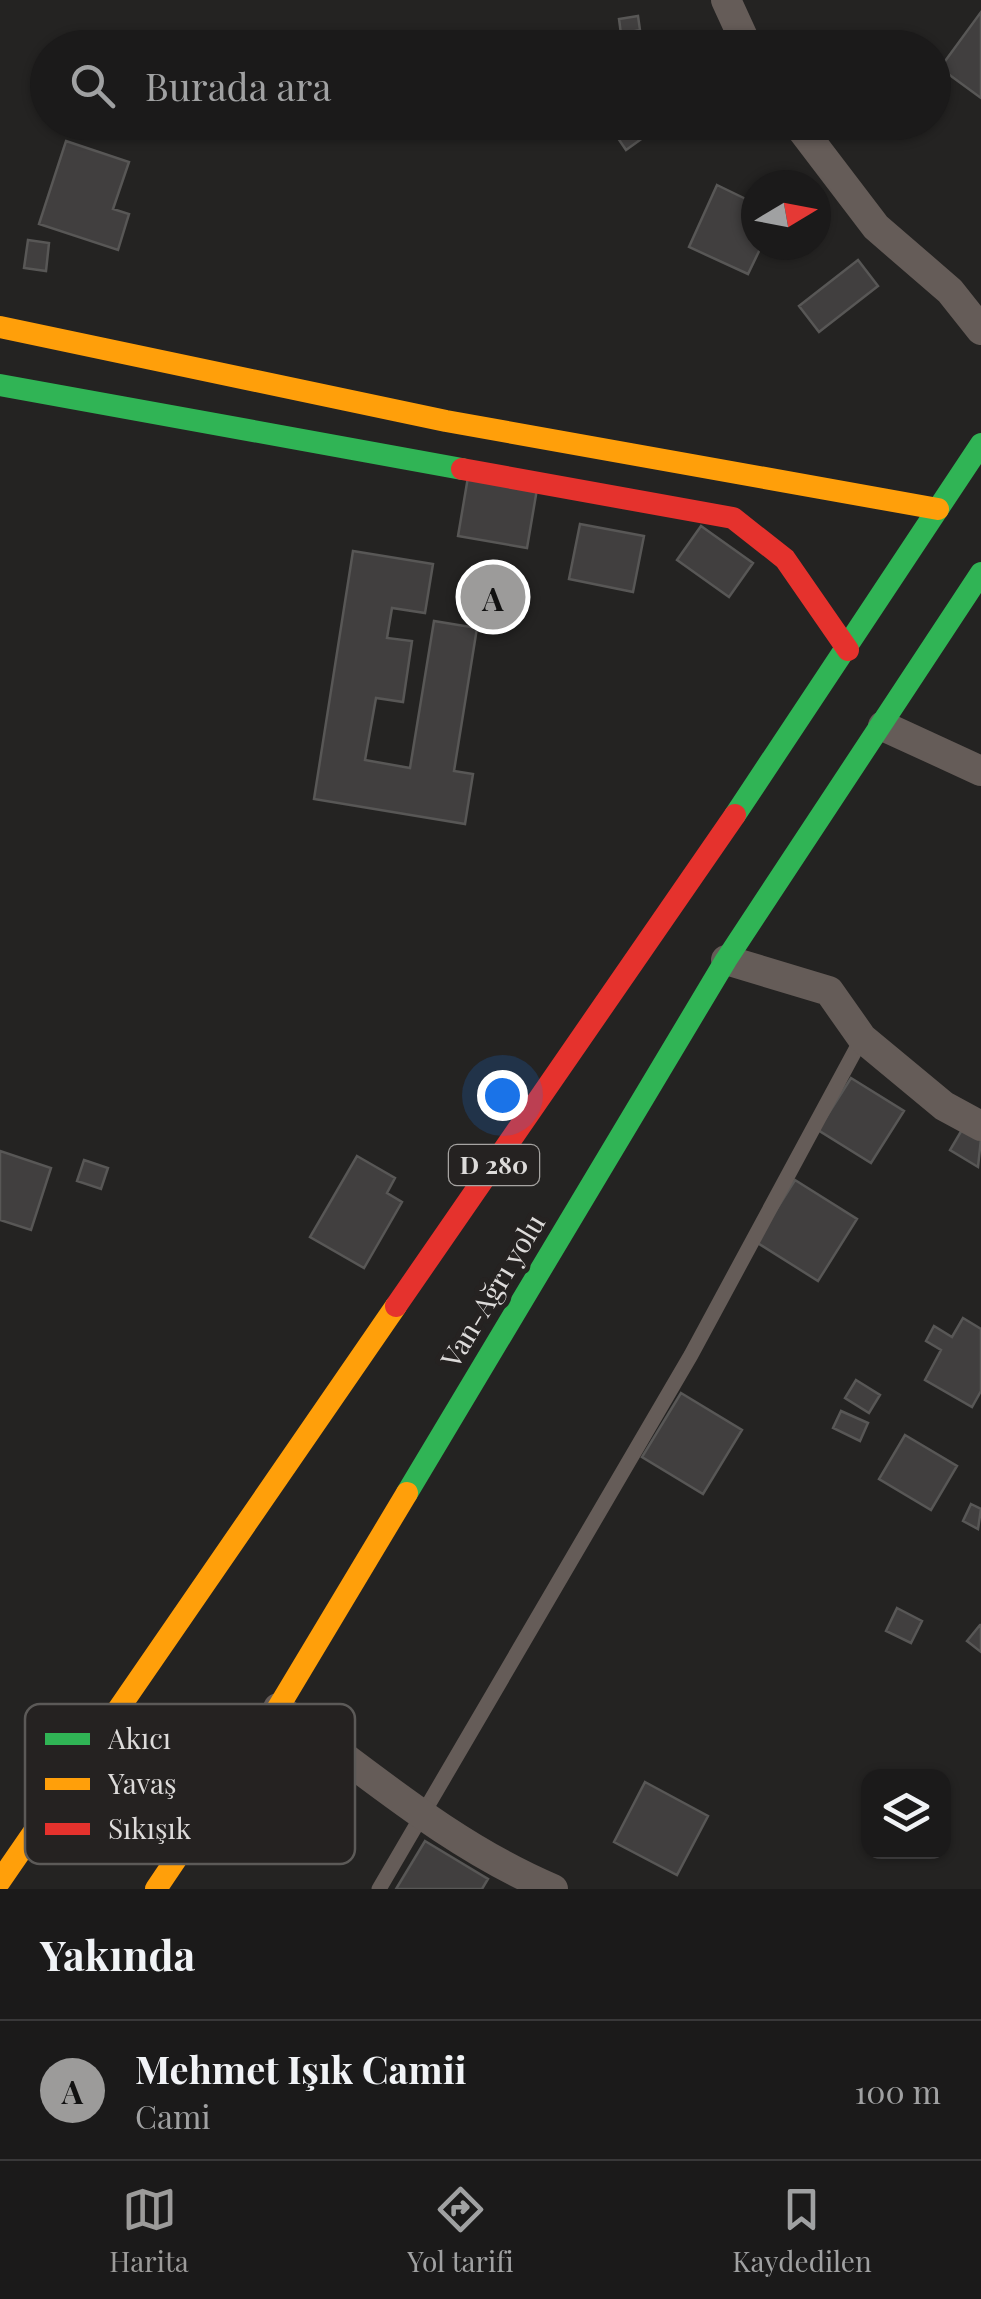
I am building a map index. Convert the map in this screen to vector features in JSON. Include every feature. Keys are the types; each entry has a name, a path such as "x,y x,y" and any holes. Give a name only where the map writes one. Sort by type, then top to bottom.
{"main road":[{"path":"0,327 446,422 938,509"},
{"path":"0,384 733,518 764,538 801,578 848,650"},
{"name":"D 280","path":"122,1704 848,650 981,444"},
{"name":"Van-Ağrı yolu","path":"280,1704 726,960 981,574"},
{"name":"D 280","path":"0,1881 25,1845"},
{"name":"Van-Ağrı yolu","path":"156,1889 173,1864"}],"street":[{"path":"726,0 740,30"},
{"path":"810,140 876,227 950,291 981,330"},
{"path":"883,726 981,771"},
{"path":"726,960 829,991 862,1038 944,1106 981,1126"},
{"path":"355,1765 502,1867 553,1889"}],"lane":[{"path":"379,1889 691,1355 862,1038"}],"building":[{"path":"981,12 981,98 951,76 951,53"},
{"path":"638,16 640,30 620,30 619,19"},
{"path":"619,140 640,140 626,150"},
{"path":"66,141 129,162 113,209 129,214 118,250 39,224"},
{"path":"717,185 741,197 741,260 755,260 748,274 689,247"},
{"path":"28,240 49,243 46,271 24,268"},
{"path":"858,260 878,286 819,332 799,306"},
{"path":"468,477 537,489 527,548 458,536"},
{"path":"580,524 644,536 633,592 569,579"},
{"path":"701,526 753,563 729,597 677,560"},
{"path":"353,551 433,564 425,613 392,608 387,638 412,641 403,702 376,698 365,760 410,768 434,621 477,628 454,771 473,774 465,824 314,799"},
{"path":"851,1078 904,1111 871,1163 818,1130"},
{"path":"963,1128 981,1139 978,1167 950,1150"},
{"path":"0,1151 51,1168 31,1230 0,1220"},
{"path":"357,1156 395,1178 387,1193 402,1202 364,1268 310,1237"},
{"path":"84,1160 108,1168 101,1189 77,1181"},
{"path":"795,1180 857,1219 818,1281 756,1242"},
{"path":"963,1318 981,1329 981,1391 972,1407 925,1380 941,1350 926,1341 934,1326 952,1337"},
{"path":"856,1380 880,1395 869,1413 845,1398"},
{"path":"681,1393 742,1430 703,1494 642,1457"},
{"path":"841,1411 868,1423 860,1441 833,1428"},
{"path":"905,1435 957,1466 931,1510 879,1479"},
{"path":"971,1504 981,1509 978,1529 963,1521"},
{"path":"897,1608 922,1621 911,1643 886,1631"},
{"path":"981,1625 981,1652 967,1641"},
{"path":"645,1782 708,1816 677,1875 614,1842"},
{"path":"425,1841 488,1879 482,1889 396,1889"}],"traffic: fast":[{"path":"0,385 462,469"},
{"path":"735,815 981,444"},
{"path":"407,1493 726,960 981,573"}],"traffic: slow":[{"path":"0,327 446,421 938,509"},
{"path":"122,1704 396,1306"},
{"path":"280,1704 407,1493"},
{"path":"0,1881 25,1845"},
{"path":"156,1889 173,1864"}],"traffic: jam":[{"path":"462,469 733,518 785,559 848,650"},
{"path":"396,1306 735,815"}],"place":[{"name":"Mehmet Işık Camii","path":"493,597"}]}
